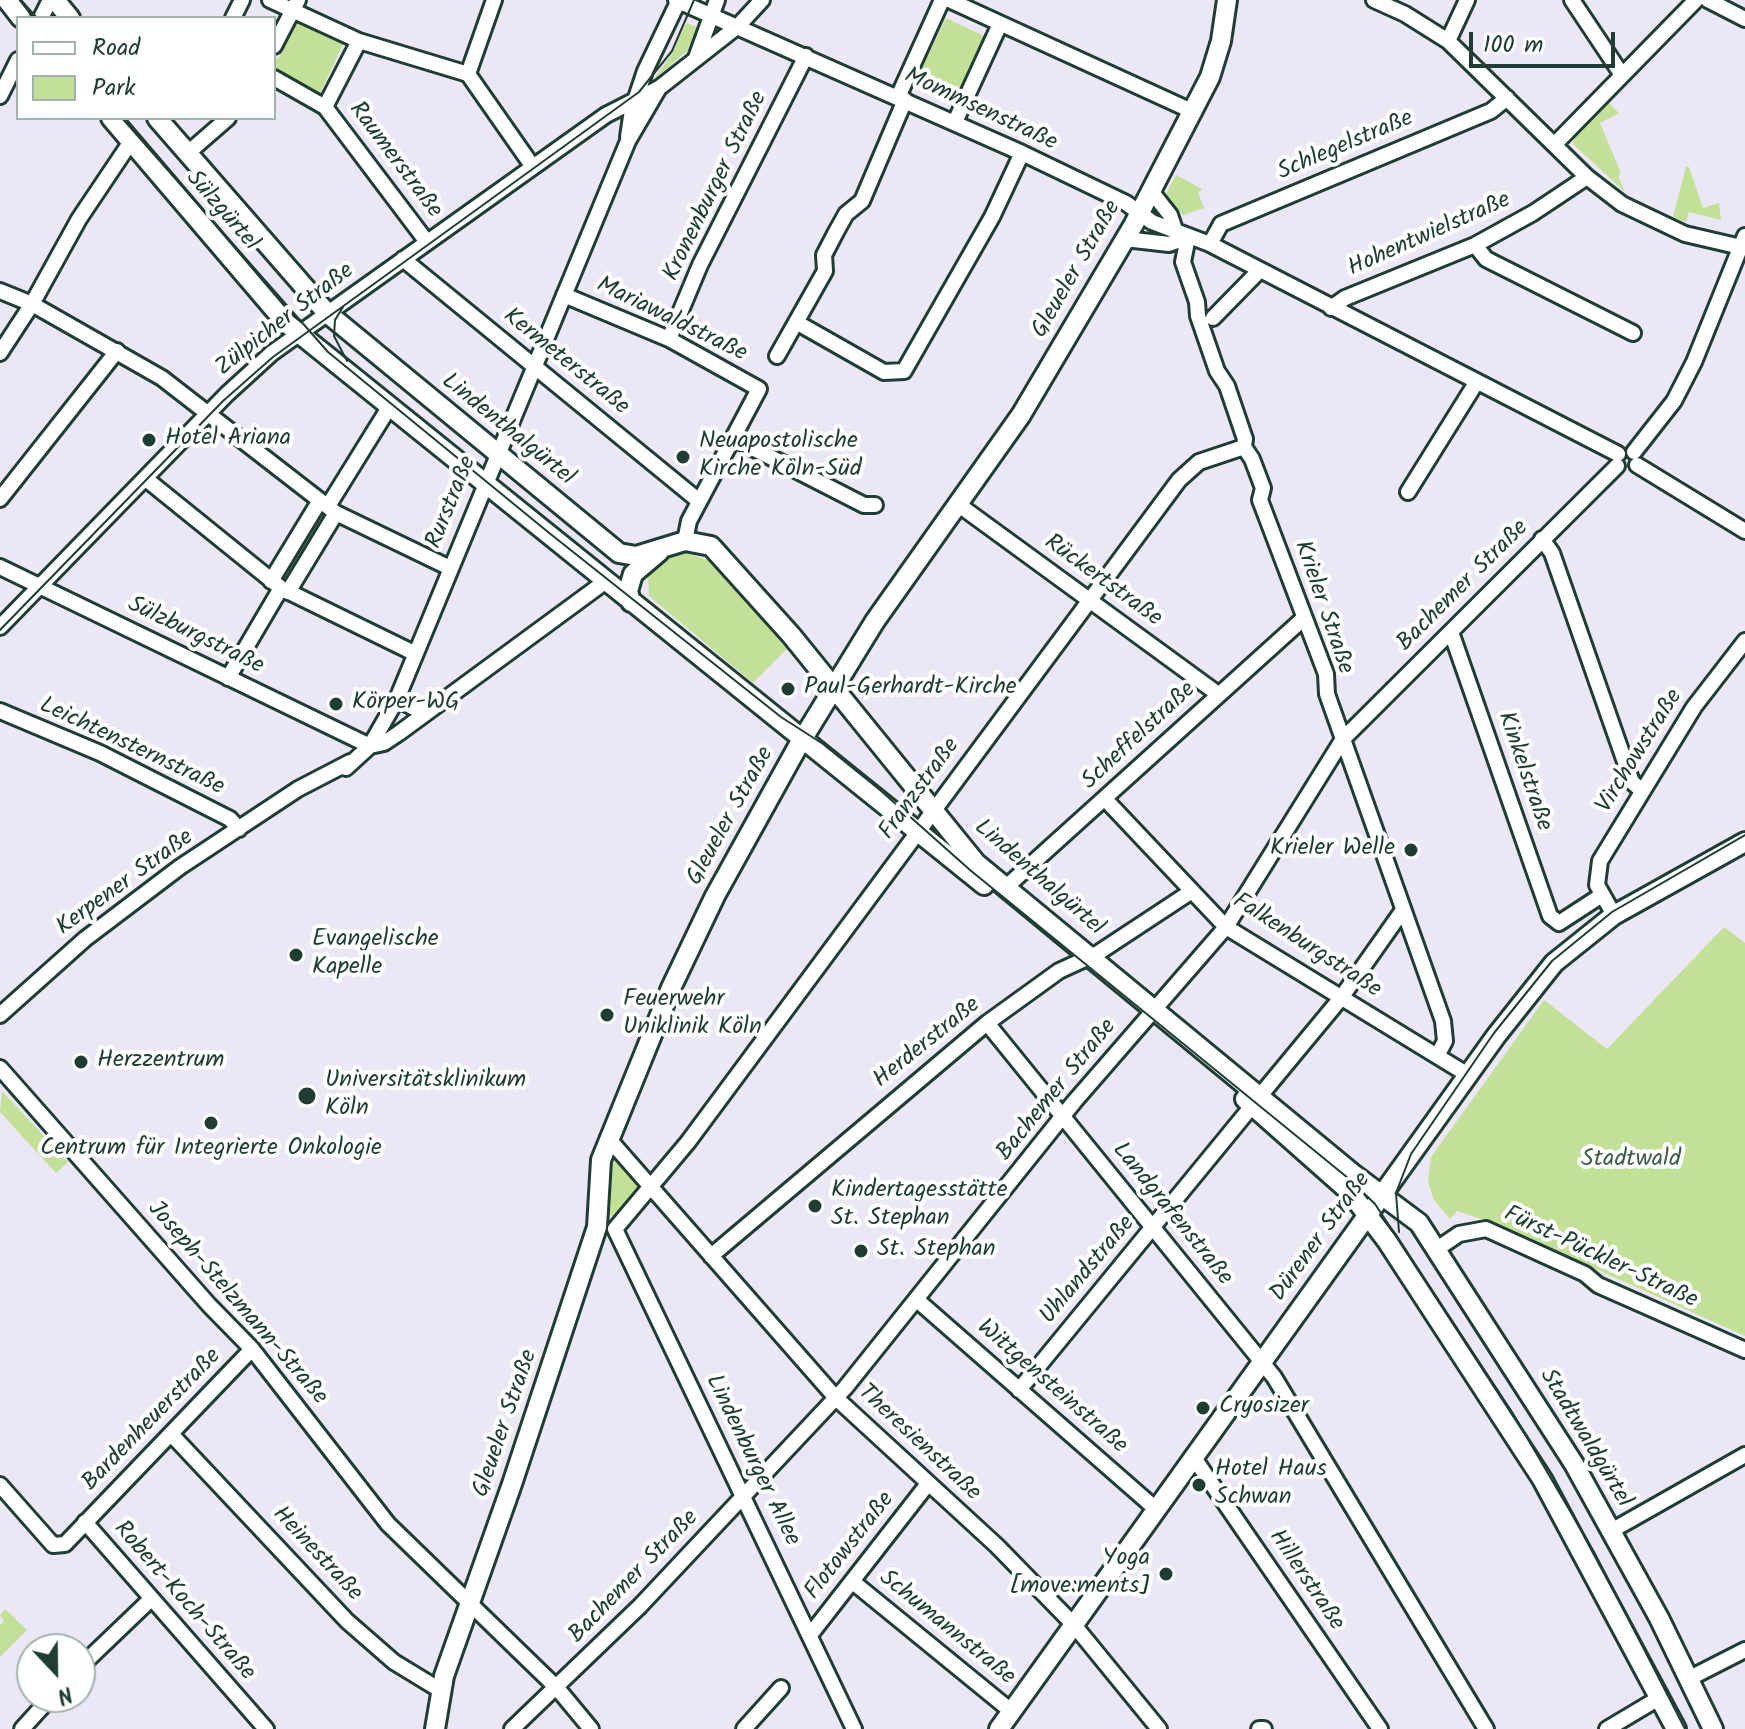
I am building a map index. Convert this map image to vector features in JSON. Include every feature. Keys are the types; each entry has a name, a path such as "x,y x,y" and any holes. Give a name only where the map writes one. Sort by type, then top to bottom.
{"main road":[{"path":"7,0 19,16"},
{"path":"52,0 68,16"},
{"name":"Gleueler Straße","path":"435,1729 440,1690 606,1228 601,1160 608,1138 715,896 802,740 875,621 1021,415 1140,213 1194,112 1219,49 1227,0"},
{"name":"Sülzgürtel","path":"113,120 298,334"},
{"name":"Sülzgürtel","path":"159,120 327,313"},
{"name":"Lindenthalgürtel","path":"327,313 625,556 676,543 711,546 729,562 964,850 1084,959"},
{"name":"Lindenthalgürtel","path":"298,334 917,832 1084,959 1256,1101 1383,1195"},
{"path":"606,581 676,543"},
{"path":"631,602 628,591 633,574 676,543"},
{"name":"Dürener Straße","path":"999,1729 1468,1075 1554,963 1614,915 1745,842"},
{"name":"Lindenthalgürtel","path":"1256,1101 1369,1214"},
{"name":"Stadtwaldgürtel","path":"1383,1195 1419,1223 1574,1464 1690,1678 1713,1729"},
{"path":"1369,1214 1542,1479 1676,1729"}],"street":[{"path":"270,0 296,6 359,41 468,74 533,167"},
{"path":"468,74 494,0"},
{"path":"638,97 645,71 678,0"},
{"name":"Mommsenstraße","path":"678,0 714,7 738,26 955,122 1182,235 1210,244 1618,460"},
{"name":"Zülpicher Straße","path":"0,627 207,413 251,372 298,334 533,167 695,62 738,26 762,0"},
{"path":"777,356 825,271 824,255 841,223 862,201 942,0"},
{"path":"949,0 1194,112"},
{"path":"1374,0 1405,14 1448,41 1587,177 1622,204 1664,227 1743,244 1694,362 1674,401 1626,471 1618,460"},
{"path":"1448,41 1467,0"},
{"path":"1572,0 1622,75"},
{"path":"1555,144 1696,0"},
{"path":"1708,0 1745,19"},
{"path":"276,42 296,6"},
{"path":"695,62 714,7"},
{"path":"955,122 1000,24"},
{"name":"Raumerstraße","path":"325,107 359,41"},
{"name":"Kronenburger Straße","path":"669,339 700,265 806,56"},
{"path":"0,96 16,64"},
{"name":"Raumerstraße","path":"276,79 325,107 427,242"},
{"name":"Rurstraße","path":"370,746 397,699 628,141 659,88"},
{"name":"Rurstraße","path":"628,141 638,97"},
{"name":"Schlegelstraße","path":"1210,244 1221,224 1491,111 1507,98"},
{"path":"189,152 226,120"},
{"path":"0,353 32,304 79,219 130,143"},
{"path":"796,322 884,372 904,371 992,217 1022,153"},
{"name":"Hohentwielstraße","path":"1331,308 1345,298 1475,245 1533,213 1587,177"},
{"path":"1125,239 1169,244 1182,235 1151,191"},
{"name":"Krieler Straße","path":"1182,235 1183,262 1204,336 1245,439 1244,447 1263,488 1260,500 1326,674 1327,694 1443,1021 1445,1041 1437,1056"},
{"path":"1475,245 1486,259 1633,333"},
{"name":"Kermeterstraße","path":"403,259 699,501"},
{"path":"1213,318 1260,270"},
{"path":"0,291 32,304 162,378 328,507 450,568"},
{"name":"Mariawaldstraße","path":"564,295 669,339 759,389 733,438"},
{"path":"0,499 117,351"},
{"path":"1408,492 1476,383"},
{"path":"228,678 390,406"},
{"path":"676,543 687,529 733,438 864,505 875,505"},
{"name":"Franzstraße","path":"606,1228 653,1187 1190,468 1244,447"},
{"path":"1636,458 1745,531"},
{"name":"Bachemer Straße","path":"512,1729 557,1688 836,1398 1063,1118 1226,927 1343,739 1618,460"},
{"path":"146,479 280,587 414,653"},
{"name":"Rückertstraße","path":"959,505 1218,694"},
{"path":"280,587 328,507"},
{"path":"1542,539 1552,553 1632,782 1641,790"},
{"name":"Sülzburgstraße","path":"0,567 370,746"},
{"name":"Kerpener Straße","path":"0,1015 106,923 239,829 333,776 370,746 384,743 606,581"},
{"name":"Scheffelstraße","path":"1005,888 1304,618"},
{"name":"Kinkelstraße","path":"1451,632 1550,916 1559,923 1602,895"},
{"name":"Virchowstraße","path":"1602,895 1596,875 1600,861 1694,707 1745,641"},
{"path":"397,699 416,709 440,702"},
{"name":"Leichtensternstraße","path":"0,711 100,753 230,819 239,829"},
{"name":"Falkenburgstraße","path":"1105,799 1226,927 1468,1075"},
{"name":"Herderstraße","path":"711,1256 987,1023 1059,971 1084,959 1192,891"},
{"path":"1602,895 1614,915"},
{"name":"Uhlandstraße","path":"1019,1390 1341,998 1403,910"},
{"name":"Landgrafenstraße","path":"987,1023 1263,1362 1486,1729"},
{"name":"Joseph-Stelzmann-Straße","path":"0,1068 209,1305 252,1349 388,1524 557,1688 591,1729"},
{"name":"Theresienstraße","path":"608,1138 836,1398 927,1485 997,1546 1074,1625 1159,1729"},
{"name":"Lindenburger Allee","path":"606,1228 744,1496 854,1729"},
{"name":"Fürst-Pückler-Straße","path":"1437,1249 1459,1234 1486,1229 1585,1274 1598,1285 1745,1350"},
{"name":"Wittgensteinstraße","path":"917,1300 1157,1510"},
{"name":"Bardenheuerstraße","path":"85,1522 252,1349"},
{"name":"Heinestraße","path":"172,1435 347,1621 394,1662 440,1690"},
{"path":"1611,1531 1745,1455"},
{"name":"Hillerstraße","path":"1194,1458 1380,1729"},
{"name":"Robert-Koch-Straße","path":"0,1485 53,1545 65,1544 85,1522 266,1729"},
{"name":"Flotowstraße","path":"810,1635 927,1485"},
{"name":"Schumannstraße","path":"853,1582 1011,1711"},
{"path":"96,1652 151,1599"},
{"path":"1690,1678 1745,1650"},
{"path":"744,1729 781,1688"},
{"path":"1607,1729 1659,1698"},
{"path":"22,1729 36,1713"}],"green space":[{"path":"946,18 986,37 958,95 918,77"},
{"path":"296,23 343,44 319,96 276,76 278,59"},
{"path":"686,23 702,29 699,41 653,80 672,54"},
{"path":"1605,99 1619,113 1600,123 1621,173 1618,176 1625,192 1573,144 1574,134"},
{"path":"1686,167 1689,167 1703,208 1719,203 1721,220 1689,212 1686,222 1673,217"},
{"path":"1176,175 1202,189 1198,193 1204,208 1183,215 1166,194"},
{"path":"683,552 711,561 787,649 753,683 649,596 648,578 654,569 670,555"},
{"name":"Stadtwald","path":"1724,927 1745,943 1745,1336 1491,1222 1457,1211 1450,1219 1434,1200 1428,1181 1431,1157 1544,1000 1607,1049"},
{"path":"2,1091 68,1162 56,1173 0,1112"},
{"path":"615,1159 641,1187 616,1217 607,1215 609,1162"},
{"path":"5,1609 27,1630 16,1633 16,1641 0,1657 0,1625 4,1621 0,1615"}],"tram line":[{"path":"21,0 35,16"},
{"path":"0,630 223,401 273,357 639,92 672,51 694,0"},
{"path":"124,120 328,352 781,717 823,744 880,790 970,870 1348,1178 1375,1204 1512,1412 1594,1552 1685,1729"},
{"path":"343,307 335,320 334,336 347,361"},
{"path":"1399,1232 1396,1193 1411,1154 1494,1033 1552,961 1612,912 1745,835"}],"place":[{"name":"Hotel Ariana","path":"149,440"},
{"name":"Neuapostolische Kirche Köln-Süd","path":"683,457"},
{"name":"Paul-Gerhardt-Kirche","path":"788,689"},
{"name":"Körper-WG","path":"336,704"},
{"name":"Krieler Welle","path":"1411,850"},
{"name":"Evangelische Kapelle","path":"296,955"},
{"name":"Feuerwehr Uniklinik Köln","path":"607,1015"},
{"name":"Herzzentrum","path":"81,1062"},
{"name":"Universitätsklinikum Köln","path":"307,1096"},
{"name":"Centrum für Integrierte Onkologie","path":"211,1123"},
{"name":"Kindertagesstätte St. Stephan","path":"815,1206"},
{"name":"St. Stephan","path":"861,1251"},
{"name":"Cryosizer","path":"1203,1408"},
{"name":"Hotel Haus Schwan","path":"1199,1485"},
{"name":"Yoga [move:ments]","path":"1166,1574"}]}
